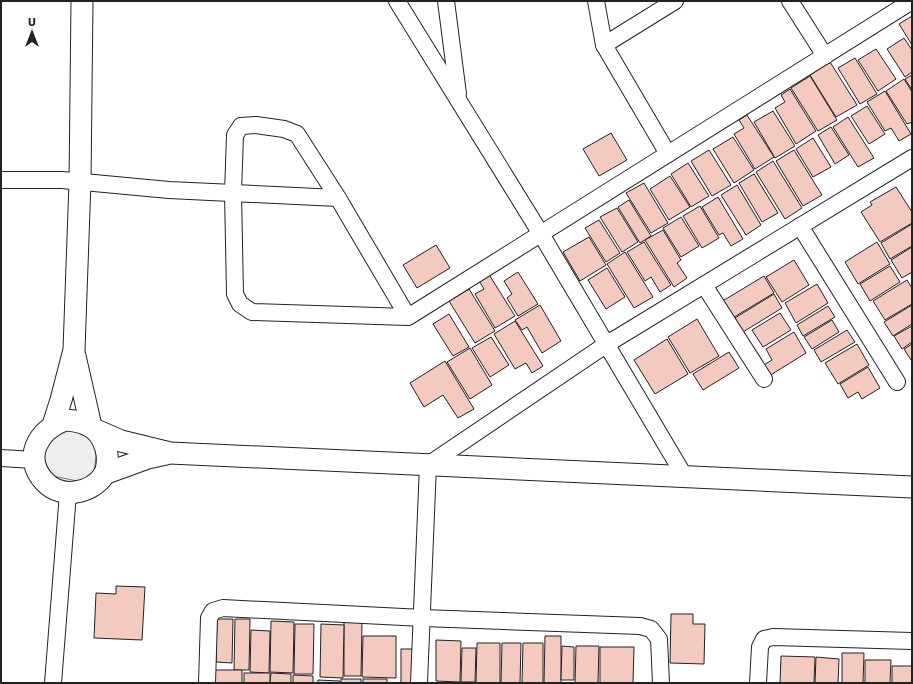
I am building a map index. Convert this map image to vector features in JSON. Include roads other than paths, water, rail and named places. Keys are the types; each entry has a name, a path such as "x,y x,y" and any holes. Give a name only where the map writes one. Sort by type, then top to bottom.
{"street":[{"path":"53,425 74,350 80,182 82,1"},
{"path":"396,1 541,234 685,477"},
{"path":"446,1 459,100"},
{"path":"596,1 604,45 668,154"},
{"path":"604,45 675,1"},
{"path":"790,1 825,56"},
{"path":"408,317 338,198 298,134 284,129 256,125 242,126 235,135 233,193 234,294 240,304 252,312 408,317 912,1"},
{"path":"428,465 607,344 912,158"},
{"path":"1,180 80,182 233,193 338,198"},
{"path":"800,226 898,382"},
{"path":"704,285 764,379"},
{"path":"74,350 94,428 105,444 107,458 104,474"},
{"path":"170,453 148,458 104,474 95,484 82,491 68,493 56,489 45,482 38,472 34,460 36,446 42,434 53,425 65,420 78,421 121,441 170,453 912,487"},
{"path":"1,458 34,460"},
{"path":"419,683 428,465"},
{"path":"53,683 68,493"},
{"path":"207,683 209,618 213,611 223,608 422,618 640,626 651,629 659,639 660,683"},
{"path":"758,683 760,647 764,639 773,637 912,641"}]}
